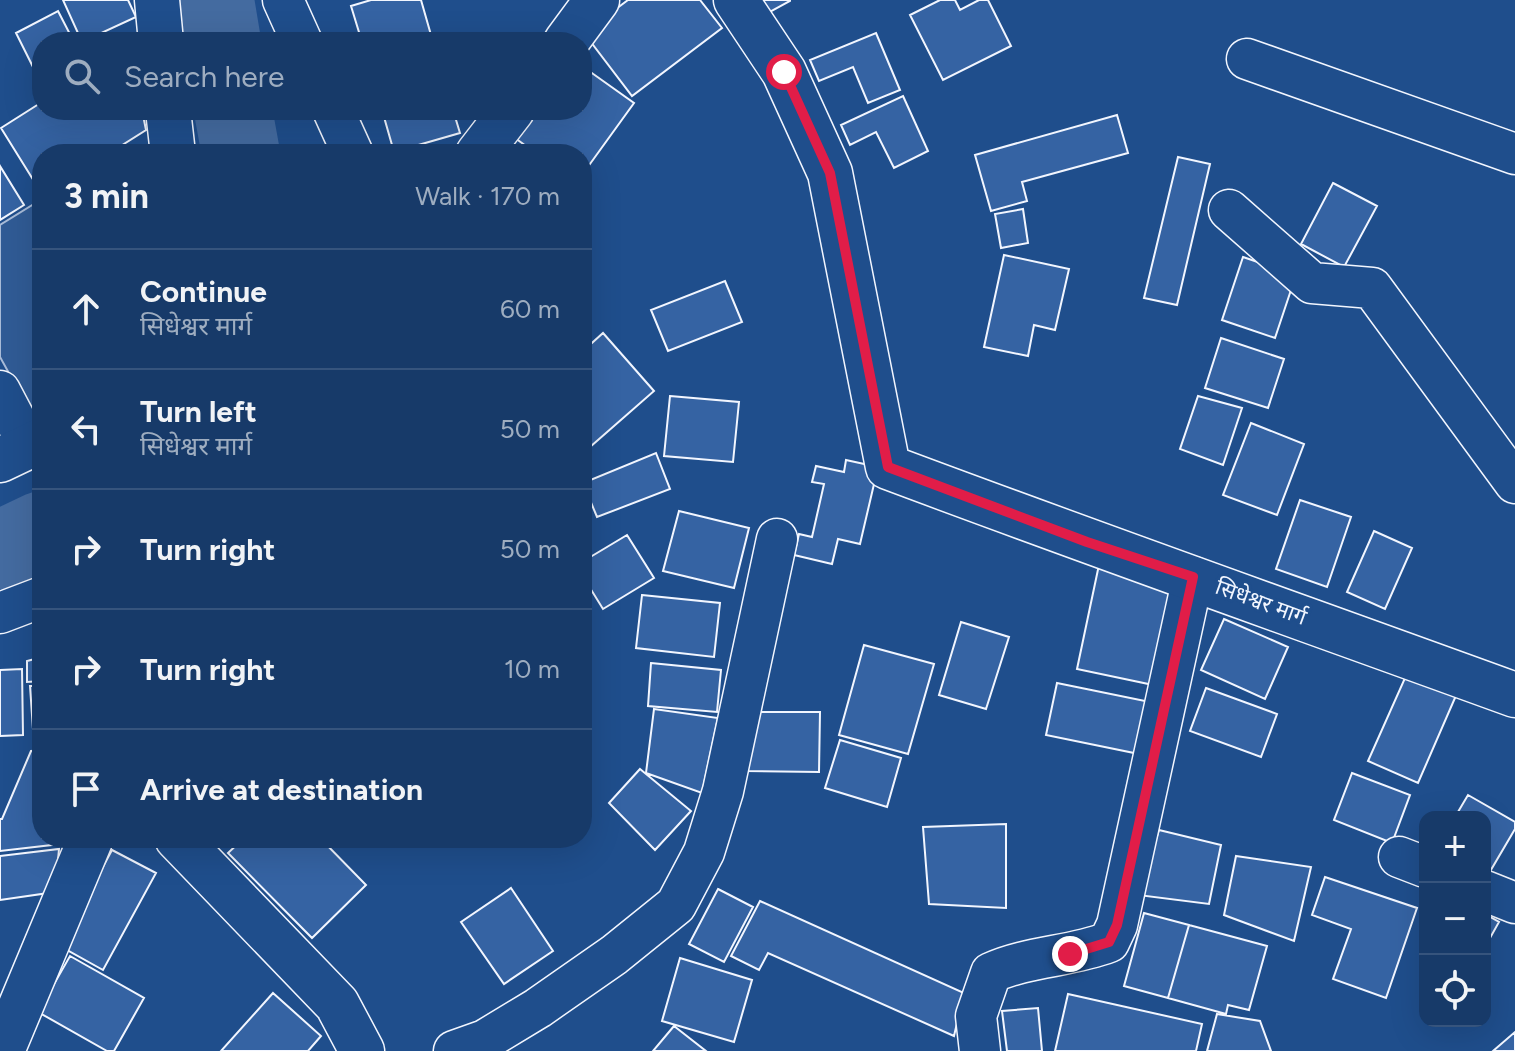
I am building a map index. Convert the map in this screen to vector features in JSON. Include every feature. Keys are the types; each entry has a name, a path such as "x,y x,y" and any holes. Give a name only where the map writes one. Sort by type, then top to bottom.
{"street":[{"path":"157,0 160,32"},
{"path":"283,0 297,32"},
{"path":"573,32 597,0"},
{"name":"सिधेश्वर मार्ग","path":"736,0 784,72 830,173 888,467 1087,542 1193,577 1515,695"},
{"path":"1247,59 1515,154"},
{"path":"169,120 172,144"},
{"path":"338,120 348,144"},
{"path":"486,144 504,120"},
{"path":"1229,210 1312,283 1372,288 1515,483"},
{"path":"0,391 24,449"},
{"path":"484,1047 614,955 676,905 704,852 723,791 777,539"},
{"path":"980,1051 976,1016 991,973 1012,963 1070,954 1109,942 1117,925 1193,577"},
{"path":"0,613 32,601"},
{"path":"2,1051 87,848"},
{"path":"187,848 337,1004 362,1051"},
{"path":"1491,893 1515,903"}],"shaded area":[{"path":"32,205 32,415 0,357 0,225"}],"building":[{"path":"63,0 128,0 136,17 104,32 77,32"},
{"path":"371,0 421,0 430,32 359,32 351,6"},
{"path":"628,0 700,0 722,28 632,96 592,44 592,32 585,32"},
{"path":"761,0 790,0 790,1 768,13"},
{"path":"940,0 955,0 960,10 979,0 988,0 1011,46 943,80 910,15"},
{"path":"58,11 69,32 32,32 32,65 16,33"},
{"path":"876,33 900,90 868,103 853,67 819,81 810,60"},
{"path":"592,73 634,103 592,161 592,144 523,144 511,135 522,120 592,120"},
{"path":"903,96 928,151 894,168 876,132 850,145 841,125"},
{"path":"32,108 32,120 144,120 146,130 124,144 32,144 32,178 1,128"},
{"path":"1117,115 1128,153 1022,182 1027,201 991,211 975,155"},
{"path":"385,120 456,120 460,133 422,144 392,144"},
{"path":"1178,157 1210,164 1177,305 1144,298"},
{"path":"0,166 24,205 0,220"},
{"path":"1333,183 1377,206 1344,267 1301,244"},
{"path":"1023,209 1028,243 1001,248 995,214"},
{"path":"1004,255 1069,269 1055,330 1034,325 1028,356 984,347"},
{"path":"1243,257 1296,275 1275,338 1222,320"},
{"path":"725,281 742,322 668,351 651,310"},
{"path":"603,333 654,391 592,445 592,343"},
{"path":"1221,338 1284,359 1268,408 1205,388"},
{"path":"670,396 739,402 733,462 664,456"},
{"path":"1198,396 1242,408 1223,465 1180,449"},
{"path":"1251,423 1304,444 1277,515 1223,495"},
{"path":"656,453 670,489 597,517 592,505 592,479"},
{"path":"846,460 878,467 860,544 838,539 832,564 794,555 799,534 812,537 824,484 812,482 816,466 844,472"},
{"path":"1300,500 1351,517 1327,587 1276,569"},
{"path":"679,511 749,528 734,588 663,571"},
{"path":"1374,531 1412,548 1385,609 1347,592"},
{"path":"627,535 654,578 603,609 592,591 592,556"},
{"path":"1100,560 1181,577 1158,686 1077,669"},
{"path":"642,595 720,603 714,657 636,648"},
{"path":"1224,619 1288,647 1265,699 1201,670"},
{"path":"961,622 1009,637 986,709 939,695"},
{"path":"864,645 934,664 908,754 839,735"},
{"path":"32,660 32,682 27,682 27,661"},
{"path":"651,663 721,670 717,712 648,706"},
{"path":"22,669 23,735 0,736 0,670"},
{"path":"1409,669 1458,691 1418,783 1368,761"},
{"path":"1057,683 1150,702 1139,754 1046,735"},
{"path":"1206,688 1277,714 1261,757 1190,731"},
{"path":"654,709 718,718 702,793 646,773"},
{"path":"747,712 820,712 819,772 746,771"},
{"path":"840,740 901,758 887,807 825,788"},
{"path":"31,751 32,847 0,851 0,819"},
{"path":"640,769 691,811 655,850 609,803"},
{"path":"1352,773 1410,795 1392,843 1334,820"},
{"path":"1468,795 1515,822 1515,829 1491,870 1491,811 1459,811"},
{"path":"1006,824 1006,908 929,904 923,827"},
{"path":"1159,830 1221,845 1209,904 1138,895"},
{"path":"233,848 330,848 366,885 312,938 228,853"},
{"path":"59,849 55,892 0,900 0,856"},
{"path":"112,850 156,873 103,970 60,946"},
{"path":"1236,856 1311,867 1294,941 1224,915"},
{"path":"1325,877 1417,908 1386,998 1333,979 1351,929 1312,915"},
{"path":"511,888 553,951 504,984 461,922"},
{"path":"718,889 753,907 724,962 689,944"},
{"path":"760,901 964,993 954,1036 768,953 759,970 731,956"},
{"path":"1144,913 1189,925 1168,998 1124,986"},
{"path":"1491,917 1499,922 1491,936"},
{"path":"1189,925 1267,946 1249,1010 1228,1005 1226,1014 1168,998"},
{"path":"70,956 144,998 114,1051 107,1051 38,1012"},
{"path":"680,958 752,980 734,1042 662,1021"},
{"path":"273,993 321,1036 308,1051 221,1051"},
{"path":"1068,994 1202,1024 1196,1051 1055,1051"},
{"path":"1038,1008 1042,1051 1007,1051 1002,1011"},
{"path":"1217,1014 1260,1021 1271,1051 1207,1051"},
{"path":"674,1026 706,1051 653,1051"},
{"path":"1515,1032 1515,1051 1493,1051"}],"waterway":[{"path":"215,0 220,32"},
{"path":"235,120 239,144"},
{"path":"0,550 32,535"}],"route":[{"path":"784,72 830,173 888,467 1087,542 1193,577 1117,925 1109,942 1070,954"}]}
